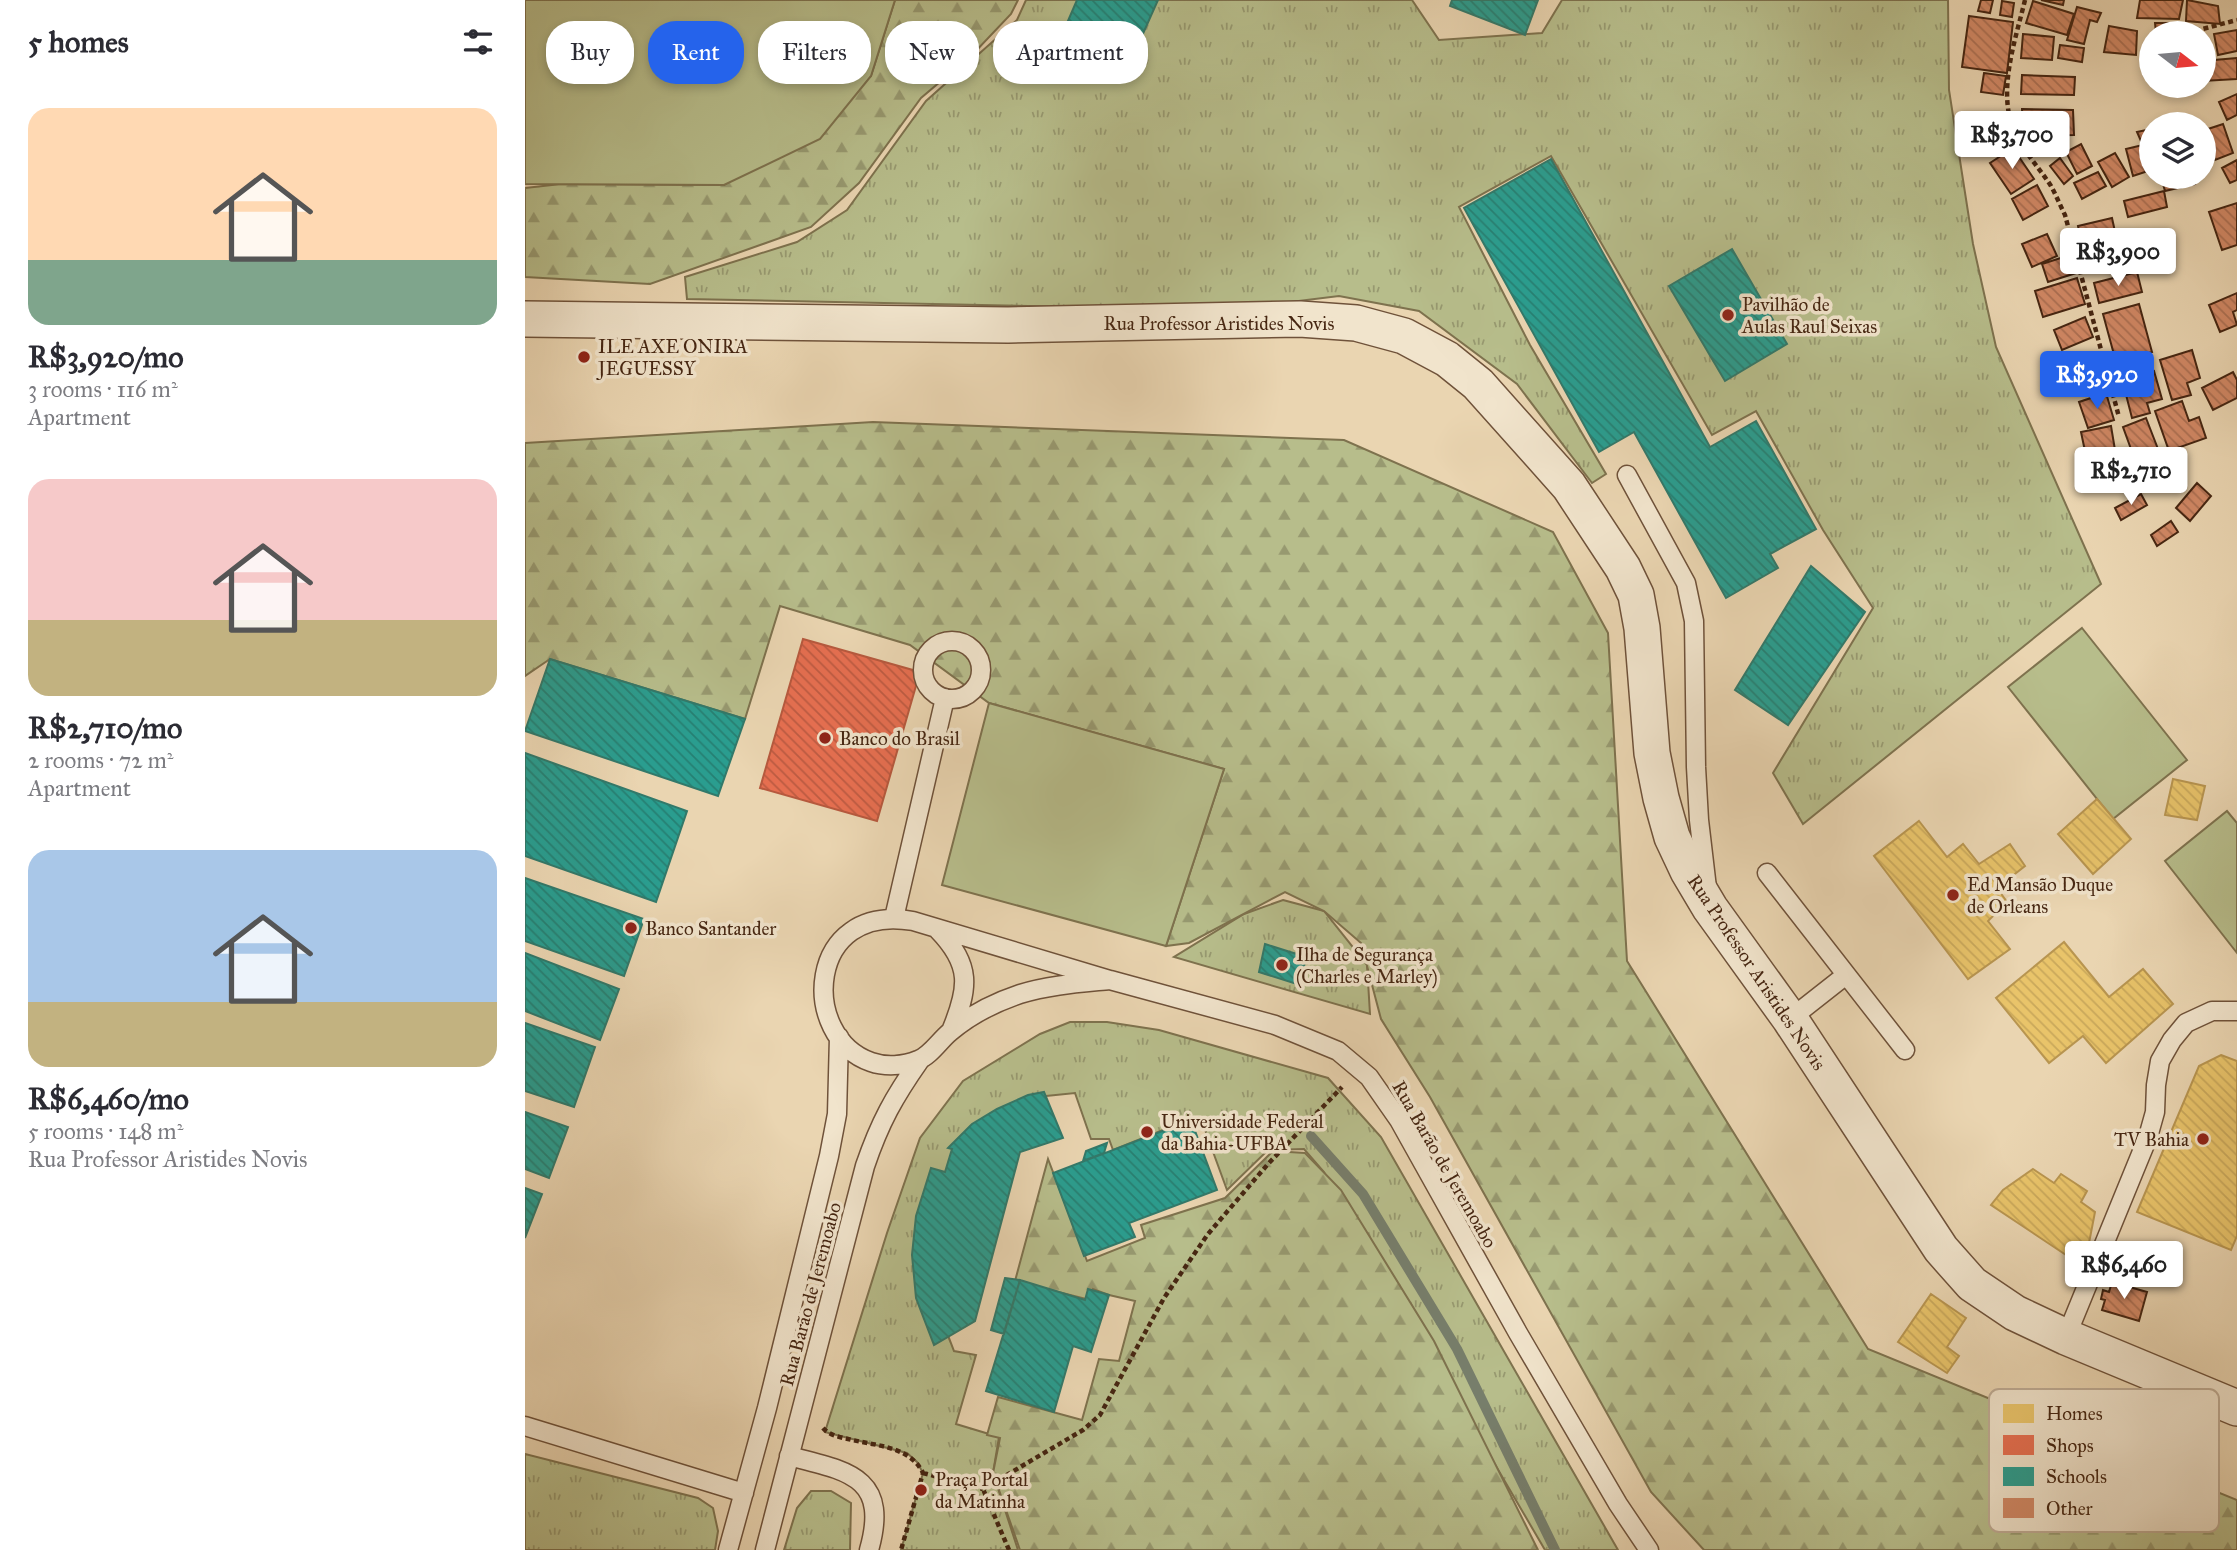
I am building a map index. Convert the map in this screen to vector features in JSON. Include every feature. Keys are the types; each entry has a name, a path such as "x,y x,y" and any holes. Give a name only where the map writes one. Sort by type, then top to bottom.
{"street":[{"name":"Rua Professor Aristides Novis","path":"541,319 1008,325 1300,319 1356,323 1404,336 1447,359 1478,384 1569,486 1623,568 1636,595 1642,628 1652,753 1672,837 1710,908 1790,1019 1941,1249 1972,1284 2015,1313 2191,1389"},
{"name":"Rua Professor Aristides Novis","path":"2219,1401 2237,1408"}],"lane":[{"path":"525,306 541,319"},
{"path":"1627,475 1686,583 1690,599 1693,621 1698,807 1710,908"},
{"path":"894,918 945,698"},
{"path":"1767,873 1905,1050"},
{"path":"728,1550 829,1156 837,1114 839,1037 823,996 826,969 832,951 846,933 862,924 894,918 1110,979"},
{"path":"935,928 951,944 961,961 965,980 962,1004 951,1031"},
{"path":"1790,1019 1846,975"},
{"name":"Rua Barão de Jeremoabo","path":"765,1550 865,1166 876,1133 893,1099 920,1060 951,1031 988,1007 1020,994 1061,985 1110,979 1275,1025 1312,1039 1338,1051 1369,1077 1399,1119 1518,1333 1618,1504 1649,1550"},
{"path":"2066,1337 2148,1137 2155,1112 2156,1085 2161,1061 2172,1040 2186,1023 2212,1011 2237,1012"},
{"path":"839,1037 858,1056 873,1063 890,1066 920,1060"},
{"path":"525,1426 744,1493"},
{"path":"789,1456 843,1470 860,1481 872,1496 876,1517 869,1550"}],"path":[{"path":"2025,0 2011,65 2007,99 2009,118 2017,138 2051,186 2065,215 2119,417"},
{"path":"2216,25 2237,20"},
{"path":"923,1473 983,1489 1083,1430 1100,1415 1164,1298 1207,1234 1268,1164 1345,1084 1335,1077"},
{"path":"819,1422 825,1432 907,1453 917,1462 923,1473 901,1550"},
{"path":"983,1489 1009,1550"}],"green space":[{"path":"525,0 895,0 888,21 885,21 885,32 871,76 871,21 758,21 758,84 865,84 820,139 724,185 525,184"},
{"path":"895,0 1018,0 1004,21 993,21 993,33 979,48 979,21 888,21"},
{"path":"1026,0 1412,0 1439,40 1542,33 1562,0 1948,0 1949,90 1973,244 1996,347 2101,584 1803,824 1773,773 1873,608 1823,530 1756,411 1712,435 1551,156 1459,207 1530,345 1606,474 1592,483 1517,384 1419,311 1339,296 1226,310 687,299 685,277 797,242 847,210 926,101 945,84 979,84 979,54 993,41 993,84 1148,84 1148,21 1017,20"},
{"path":"885,32 885,84 938,84 921,98 859,183 811,227 650,284 525,277 525,188 561,184 724,185 860,84 871,84"},
{"path":"873,422 1344,440 1553,532 1608,633 1627,961 1868,1349 1989,1399 1989,1532 2219,1532 2219,1493 2237,1500 2237,1550 1704,1550 1651,1492 1430,1097 1381,1019 1361,943 1324,911 1285,892 1189,943 1166,946 1224,769 989,703 910,645 780,606 745,719 550,659 525,676 525,443"},
{"path":"2082,628 2187,760 2113,819 2008,687"},
{"path":"989,703 1224,769 1166,946 942,885"},
{"path":"2227,811 2237,823 2237,953 2165,861"},
{"path":"1283,900 1324,911 1367,965 1370,1014 1174,957 1244,914"},
{"path":"1070,1022 1107,1022 1159,1030 1328,1078 1381,1137 1618,1550 1545,1550 1324,1172 1304,1149 1268,1150 1227,1190 1201,1119 1183,1122 1113,1150 1109,1139 1091,1139 1075,1093 1046,1096 992,1128 936,1304 954,1351 976,1355 956,1424 999,1437 993,1473 1018,1550 901,1550 923,1473 917,1462 907,1453 825,1432 887,1233 920,1138 963,1081 1040,1034"},
{"path":"1273,1151 1305,1153 1341,1190 1434,1341 1538,1550 1020,1550 993,1473 1000,1438 987,1435 998,1397 1082,1420 1099,1359 1119,1361 1135,1301 1093,1289 1090,1300 1015,1281 1048,1159 1087,1261 1145,1238 1141,1225 1225,1198"},
{"path":"525,1454 698,1498 713,1508 718,1531 715,1550 525,1550"},
{"path":"811,1491 831,1491 851,1503 850,1550 784,1550 797,1508"}],"building: Homes":[{"path":"2173,779 2205,786 2197,820 2165,815"},
{"path":"2097,799 2131,839 2093,874 2058,834"},
{"name":"Ed Mansão Duque de Orleans","path":"1919,821 1947,857 1963,844 1979,864 2010,844 2025,866 1997,888 2007,902 1988,921 2010,949 1968,979 1874,856"},
{"path":"2064,942 2109,997 2143,969 2173,1004 2106,1063 2083,1036 2049,1063 1996,998"},
{"name":"TV Bahia","path":"2221,1055 2237,1061 2237,1236 2231,1250 2137,1212 2199,1066"},
{"path":"2033,1169 2054,1183 2061,1174 2087,1191 2081,1202 2095,1212 2089,1243 2075,1261 1991,1205 2003,1190"},
{"path":"1931,1294 1966,1318 1947,1347 1959,1356 1947,1373 1898,1342"}],"building: Shops":[{"path":"803,639 920,672 877,821 760,788"}],"building: Schools":[{"path":"1077,0 1158,0 1148,22 1068,21"},
{"path":"1452,0 1538,0 1525,35 1450,6"},
{"path":"1551,159 1710,447 1756,421 1816,529 1770,554 1778,568 1726,598 1634,432 1599,452 1464,208"},
{"name":"Pavilhão de Aulas Raul Seixas","path":"1732,249 1787,344 1725,381 1669,286"},
{"path":"1811,566 1865,612 1788,725 1735,690"},
{"path":"550,659 745,719 718,796 525,731"},
{"path":"525,753 687,811 656,902 525,856"},
{"path":"525,878 644,919 624,976 525,941"},
{"name":"Ilha de Segurança (Charles e Marley)","path":"1265,944 1306,957 1300,985 1259,972"},
{"path":"525,953 619,989 600,1040 525,1011"},
{"path":"525,1023 595,1047 574,1107 525,1091"},
{"path":"1044,1092 1063,1138 1020,1152 975,1321 934,1345 916,1298 912,1255 916,1216 931,1168 945,1172 952,1149 948,1148 972,1124 1028,1095"},
{"path":"525,1112 568,1127 549,1178 525,1169"},
{"path":"1191,1120 1217,1190 1129,1223 1135,1237 1084,1256 1053,1173"},
{"path":"1107,1143 1104,1153 1083,1161 1086,1151"},
{"path":"525,1188 542,1194 525,1238"},
{"path":"1005,1278 1020,1280 1004,1334 991,1330"},
{"path":"1020,1280 1085,1300 1088,1289 1109,1295 1091,1352 1073,1346 1054,1412 986,1391"}],"building: Other":[{"path":"1981,0 1993,0 1990,13 1978,11"},
{"path":"2041,0 2064,0 2063,5"},
{"path":"2140,0 2183,0 2179,19 2137,18"},
{"path":"2187,0 2218,6 2220,24 2216,24 2216,21 2186,21"},
{"path":"2002,1 2014,3 2012,17 2000,15"},
{"path":"2033,1 2074,14 2067,35 2026,23"},
{"path":"2077,7 2101,13 2097,22 2090,20 2084,44 2067,40"},
{"path":"1969,16 2013,22 2007,73 1962,67"},
{"path":"2109,26 2137,31 2136,55 2104,52"},
{"path":"2237,30 2237,51 2218,55 2216,34"},
{"path":"2023,34 2054,37 2052,60 2021,58"},
{"path":"2060,45 2084,48 2082,62 2058,58"},
{"path":"2237,58 2237,79 2216,80 2216,60"},
{"path":"1984,73 2006,76 2003,95 1981,92"},
{"path":"2022,75 2075,77 2074,95 2021,94"},
{"path":"2237,94 2237,115 2227,120 2219,102"},
{"path":"2022,109 2073,110 2074,135 2023,136"},
{"path":"2223,124 2233,153 2216,160 2216,126"},
{"path":"2081,144 2092,166 2077,174 2066,152"},
{"path":"2139,146 2139,174 2133,176 2126,149"},
{"path":"2013,148 2034,179 2011,194 1990,163"},
{"path":"2115,153 2129,177 2112,187 2098,162"},
{"path":"2060,158 2073,176 2064,184 2050,166"},
{"path":"2237,160 2237,180 2230,183 2222,168"},
{"path":"2098,172 2106,186 2082,199 2074,183"},
{"path":"2037,185 2048,206 2023,220 2012,199"},
{"path":"2164,191 2167,207 2128,217 2124,201"},
{"path":"2237,203 2237,245 2222,250 2209,212"},
{"path":"2112,218 2119,250 2085,258 2078,226"},
{"path":"2047,234 2057,256 2032,267 2022,244"},
{"path":"2070,255 2076,273 2048,282 2042,264"},
{"path":"2137,272 2142,292 2099,303 2094,283"},
{"path":"2077,278 2085,304 2043,317 2035,291"},
{"path":"2237,293 2237,310 2233,312 2237,325 2220,332 2209,305"},
{"path":"2139,304 2152,352 2116,362 2103,314"},
{"path":"2085,317 2093,337 2062,350 2054,330"},
{"path":"2192,350 2200,378 2187,383 2191,395 2172,400 2160,360"},
{"path":"2101,358 2110,385 2091,391 2083,364"},
{"path":"2154,371 2162,399 2147,403 2150,413 2132,418 2122,379"},
{"path":"2233,372 2237,380 2237,398 2213,410 2202,388"},
{"path":"2106,393 2114,420 2088,428 2079,402"},
{"path":"2182,401 2189,421 2199,417 2206,438 2169,451 2155,411"},
{"path":"2146,418 2163,462 2139,471 2123,427"},
{"path":"2111,426 2115,450 2086,456 2081,432"},
{"path":"2197,483 2211,496 2190,521 2176,508"},
{"path":"2141,494 2147,505 2121,520 2115,508"},
{"path":"2171,521 2178,532 2157,546 2151,535"},
{"path":"2112,1282 2147,1292 2139,1321 2102,1310 2105,1300 2101,1299 2103,1290 2109,1292"}],"waterway":[{"path":"1311,1136 1363,1194 1457,1349 1555,1550"}],"place":[{"name":"Pavilhão de Aulas Raul Seixas","path":"1728,315"},
{"name":"ILE AXE ONIRA JEGUESSY","path":"584,357"},
{"name":"Banco do Brasil","path":"825,738"},
{"name":"Ed Mansão Duque de Orleans","path":"1953,895"},
{"name":"Banco Santander","path":"631,928"},
{"name":"Ilha de Segurança (Charles e Marley)","path":"1282,965"},
{"name":"Universidade Federal da Bahia-UFBA","path":"1147,1132"},
{"name":"TV Bahia","path":"2203,1139"},
{"name":"Praça Portal da Matinha","path":"921,1490"}]}
